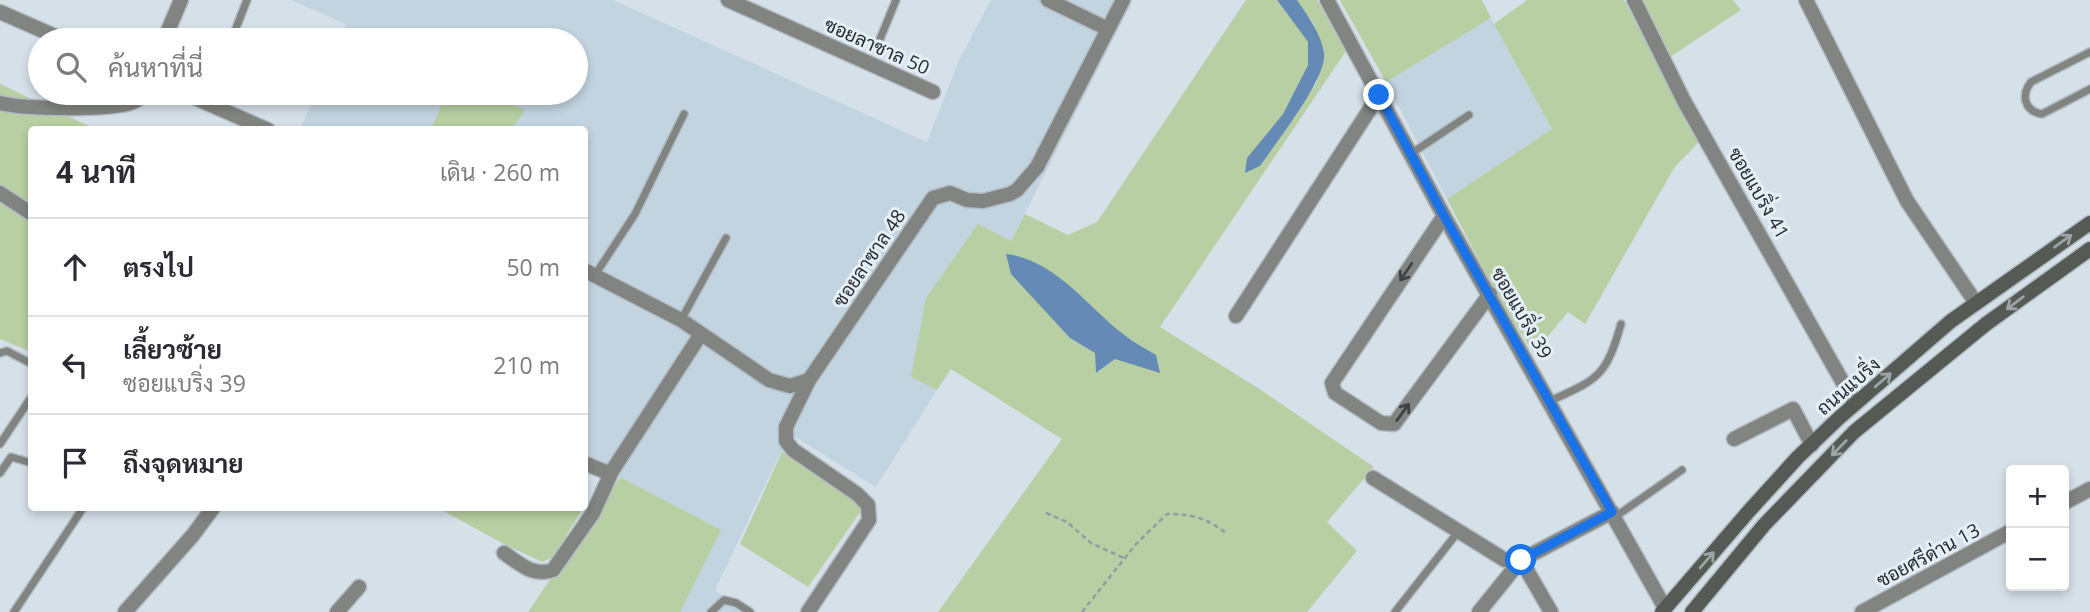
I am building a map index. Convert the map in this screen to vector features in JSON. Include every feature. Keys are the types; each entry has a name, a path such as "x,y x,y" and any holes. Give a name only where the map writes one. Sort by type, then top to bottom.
{"main road":[{"name":"ถนนแบริ่ง","path":"1664,610 1749,511 1812,444 1855,404 1951,321 2090,223"},
{"name":"ถนนแบริ่ง","path":"1692,612 1764,525 1854,432 1986,324 2090,249"}],"street":[{"path":"168,28 181,0"},
{"name":"ซอยลาซาล 50","path":"728,0 933,92"},
{"path":"1048,0 1108,29"},
{"name":"ซอยลาซาล 48","path":"808,612 869,520 868,505 858,494 793,450 786,441 786,427 808,380 933,198 950,193 967,200 983,201 1010,194 1037,167 1123,0"},
{"name":"ซอยแบริ่ง 39","path":"1327,0 1664,610"},
{"name":"ซอยแบริ่ง 41","path":"1633,0 1684,101 1855,404"},
{"path":"1806,0 1907,201 1976,303"},
{"path":"0,12 37,28"},
{"path":"1236,316 1379,95"},
{"path":"0,103 17,107 122,105"},
{"path":"227,105 261,126"},
{"path":"0,193 28,211"},
{"path":"1444,216 1332,383 1335,393 1381,423 1388,426 1394,424 1490,294"},
{"path":"590,272 681,320 769,380 790,386 808,380"},
{"path":"504,553 530,570 544,573 553,570 593,513 612,471 701,334"},
{"path":"1734,439 1793,409 1812,444"},
{"path":"588,465 606,472 612,471"},
{"path":"1373,478 1505,560 1521,560"},
{"path":"2069,500 2090,489"},
{"path":"125,612 211,511"},
{"path":"1479,612 1521,560 1613,514"},
{"name":"ซอยศรีด่าน 13","path":"1862,612 2006,534"},
{"path":"1521,560 1551,612"},
{"path":"337,612 359,587"}],"lane":[{"path":"236,28 247,0"},
{"path":"878,44 896,0"},
{"path":"2090,52 2031,82 2024,97 2028,107 2035,113 2042,114 2090,89"},
{"path":"590,272 635,214 684,114"},
{"path":"1412,153 1469,115"},
{"path":"681,320 726,238"},
{"path":"1549,401 1588,384 1600,373 1612,354 1621,324"},
{"path":"0,352 7,351 28,362"},
{"path":"0,444 28,402"},
{"path":"0,472 12,457 28,462"},
{"path":"1613,514 1682,470"},
{"path":"14,612 81,511"},
{"path":"1395,612 1458,532"},
{"path":"711,612 724,600 736,603 750,612"}],"path":[{"path":"1046,513 1067,522 1091,543 1124,558"},
{"path":"1082,612 1124,558 1167,514 1185,514 1210,520 1226,533"}],"shaded area":[{"path":"291,0 613,0 927,142 959,60 991,0 1133,0 1011,241 911,377 937,390 876,487 792,435 776,462 715,590 740,612 677,612 720,530 588,461 588,126 301,126 311,105 588,105 588,28 344,28 346,24"},
{"path":"1491,18 1552,129 1447,199 1386,82"}],"green space":[{"path":"1246,0 1277,0 1308,42 1308,65 1283,114 1248,158 1245,172 1260,166 1317,82 1314,25 1297,0 1317,0 1346,51 1160,327 1261,390 1374,467 1327,522 1357,551 1307,612 938,612 1062,439 951,369 937,390 911,377 926,298 978,224 1011,241 1025,214 1068,235 1097,222","holes":["1050,315 1124,335 1155,355 1115,359 1097,373 1095,353 1070,338"]},
{"path":"1340,0 1482,0 1491,18 1386,82"},
{"path":"1527,0 1624,0 1698,143 1674,168 1585,324 1568,312 1534,353 1504,308 1447,199 1552,129 1494,24"},
{"path":"1638,0 1733,0 1741,10 1667,59"},
{"path":"0,84 28,97 28,105 44,105 89,126 28,126 28,351 0,339"},
{"path":"442,105 513,105 525,110 514,126 432,126"},
{"path":"782,452 857,500 861,511 808,587 740,544"},
{"path":"620,477 721,530 680,612 528,612"},
{"path":"443,511 581,511 553,557 542,562"}],"water":[{"path":"1277,0 1297,0 1320,39 1324,53 1323,64 1309,94 1260,166 1245,173 1247,158 1283,114 1308,65 1308,42"},
{"path":"1006,254 1023,258 1055,274 1123,334 1156,355 1160,373 1115,359 1096,373 1095,353 1070,338 1011,274"}],"route":[{"path":"1379,95 1444,216 1612,512 1521,560"}]}
